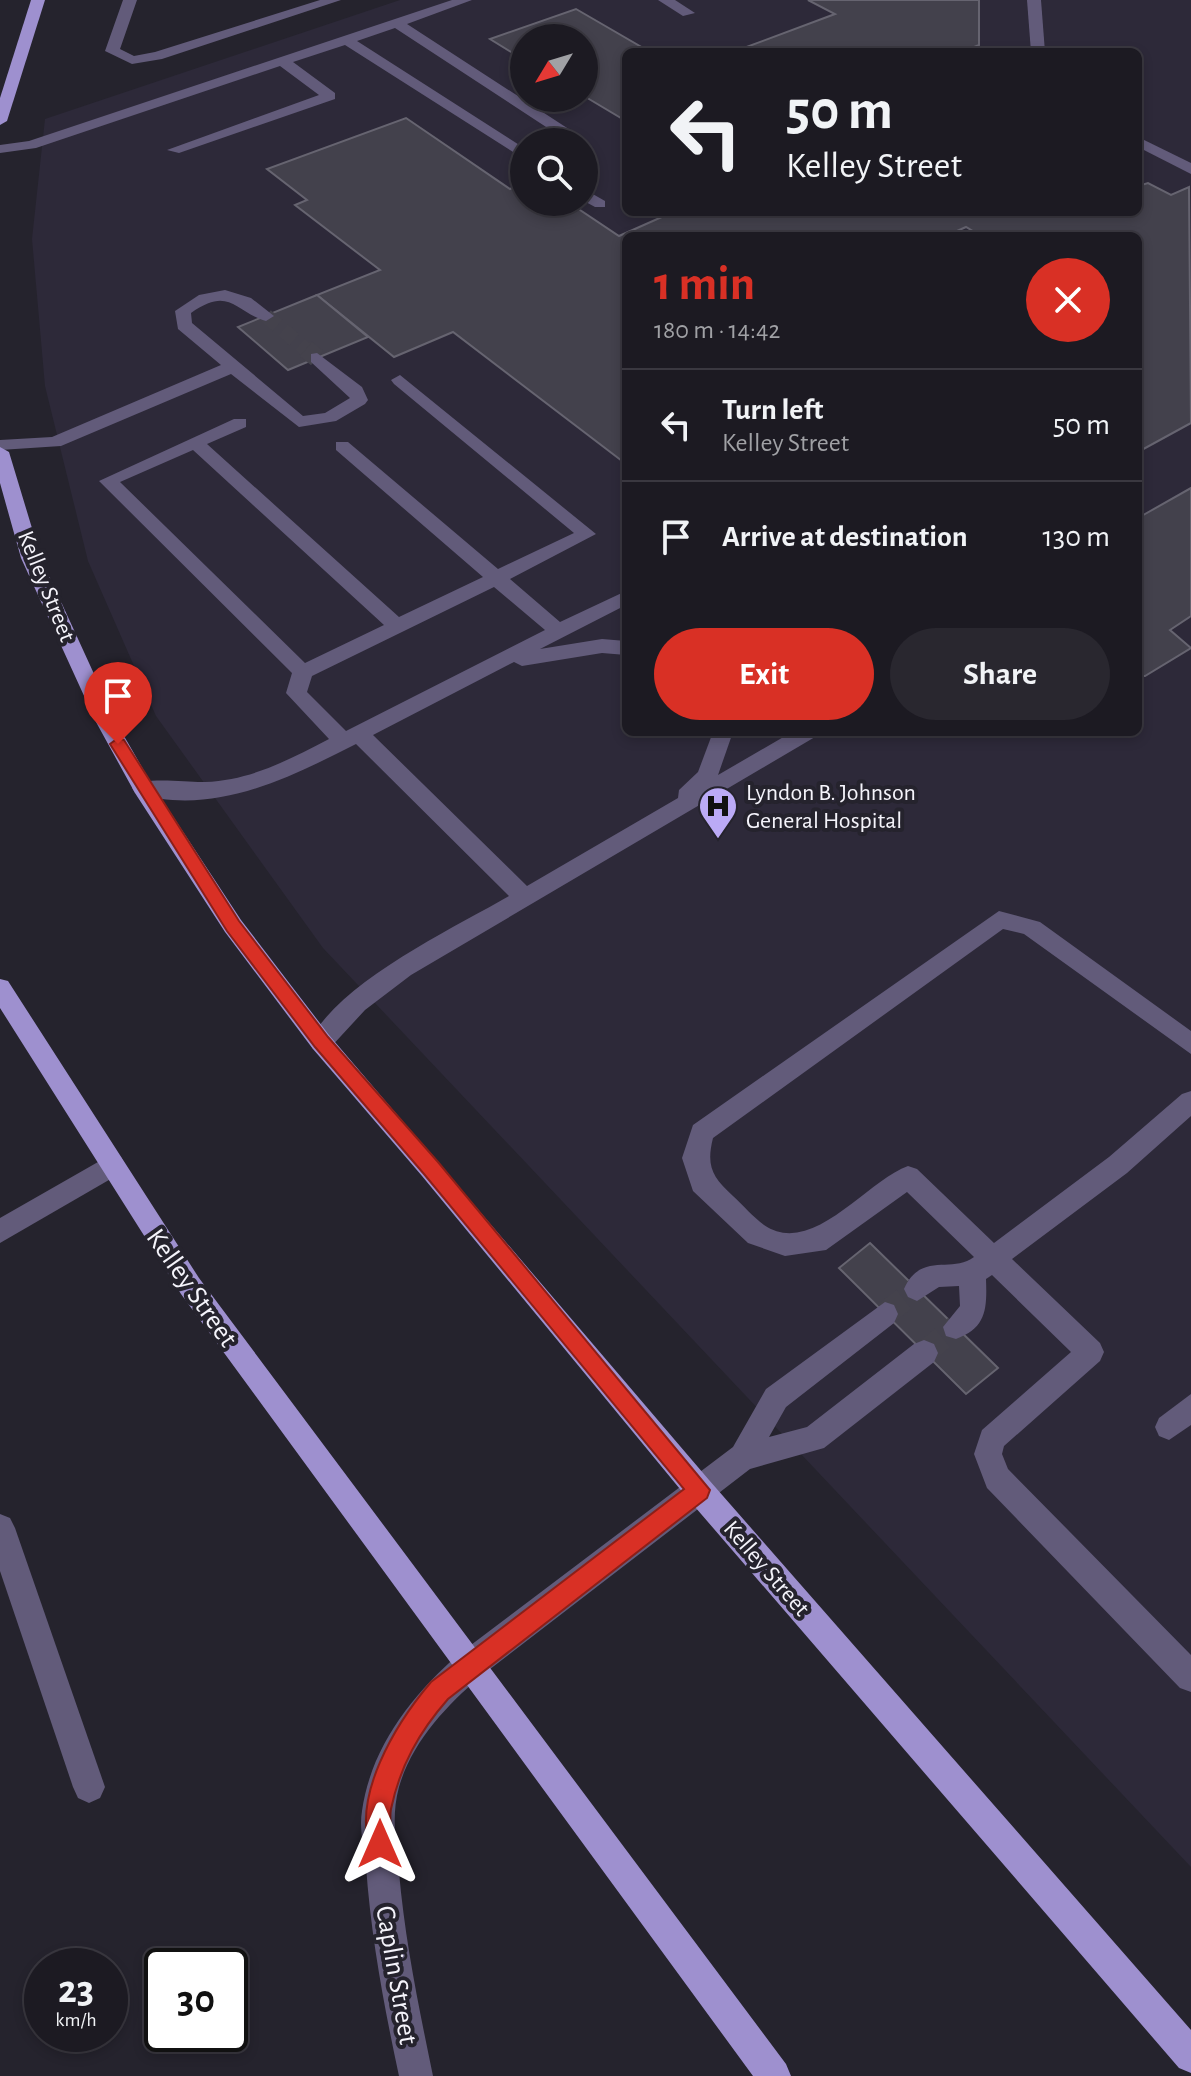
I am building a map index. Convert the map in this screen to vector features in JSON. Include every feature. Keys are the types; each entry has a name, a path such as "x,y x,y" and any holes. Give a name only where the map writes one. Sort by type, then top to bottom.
{"main road":[{"path":"0,121 38,0"},
{"name":"Kelley Street","path":"0,452 31,558 106,722 143,788 233,926 321,1042 431,1168 699,1490 1191,2056"},
{"name":"Kelley Street","path":"0,988 190,1286 774,2076"}],"street":[{"path":"130,0 112,51 132,60 157,56 334,0"},
{"path":"0,149 36,143 465,0"},
{"path":"665,0 688,13"},
{"path":"1034,0 1038,48"},
{"path":"397,23 556,128"},
{"path":"347,40 510,146"},
{"path":"174,150 330,96 282,61"},
{"path":"1142,143 1191,169"},
{"path":"266,316 246,298 224,294 198,299 183,311 184,325 299,422 330,417 359,400 356,391 317,358"},
{"path":"0,445 55,442 232,367"},
{"path":"400,380 587,534 303,672 296,693 350,737 525,898"},
{"path":"240,423 108,481 303,672"},
{"path":"196,443 397,626"},
{"path":"342,446 558,631"},
{"path":"143,788 203,793 239,789 273,777 622,599"},
{"path":"481,669 537,655 602,646 622,648"},
{"path":"665,818 707,776 722,736"},
{"path":"321,1042 357,1003 403,969 801,736"},
{"path":"1191,1044 1032,928 1014,921 999,920 702,1132 695,1158 702,1183 757,1235 785,1244 817,1242 908,1177 982,1266 1090,1352 992,1439 988,1454 997,1478 1191,1677"},
{"path":"917,1289 934,1275 982,1266 1118,1165 1191,1101"},
{"path":"0,1232 112,1165"},
{"path":"956,1327 974,1311 982,1266"},
{"path":"743,1457 776,1398 885,1314"},
{"path":"743,1457 814,1439 924,1353"},
{"path":"1169,1427 1191,1407"},
{"name":"Caplin Street","path":"416,2076 387,1937 378,1813 394,1757 414,1720 439,1691 743,1457"},
{"path":"0,1528 89,1787"}],"shaded area":[{"name":"Lyndon B. Johnson General Hospital","path":"400,0 1191,0 1191,1867 323,948 156,716 88,561 45,386 32,239 45,119"}],"building":[{"path":"808,0 979,0 979,45 972,48 744,48 835,14"},
{"path":"576,9 643,48 622,48 622,119 598,104 598,24 533,24"},
{"path":"510,32 510,51 490,39"},
{"path":"406,118 510,189 510,216 589,216 619,236 622,235 622,461 453,332 394,357 317,295 380,270 295,205 307,200 267,169"},
{"path":"1148,183 1171,195 1189,187 1191,423 1142,450 1142,232 974,232 966,227 955,232 628,232 664,216 1142,216 1142,185"},
{"path":"317,295 368,337 288,370 238,327"},
{"path":"1191,488 1191,616 1170,630 1191,648 1145,676 1142,676 1142,516"},
{"path":"870,1243 998,1368 966,1394 839,1268"}],"tunnel":[{"path":"266,316 308,351"},
{"path":"306,349 317,358"},
{"path":"885,1314 917,1289"},
{"path":"924,1353 956,1327"}],"place":[{"name":"Lyndon B. Johnson General Hospital","path":"718,840"}],"route":[{"path":"118,744 233,926 321,1042 431,1168 699,1490 439,1691 414,1720 394,1757 378,1813 380,1844"}]}
